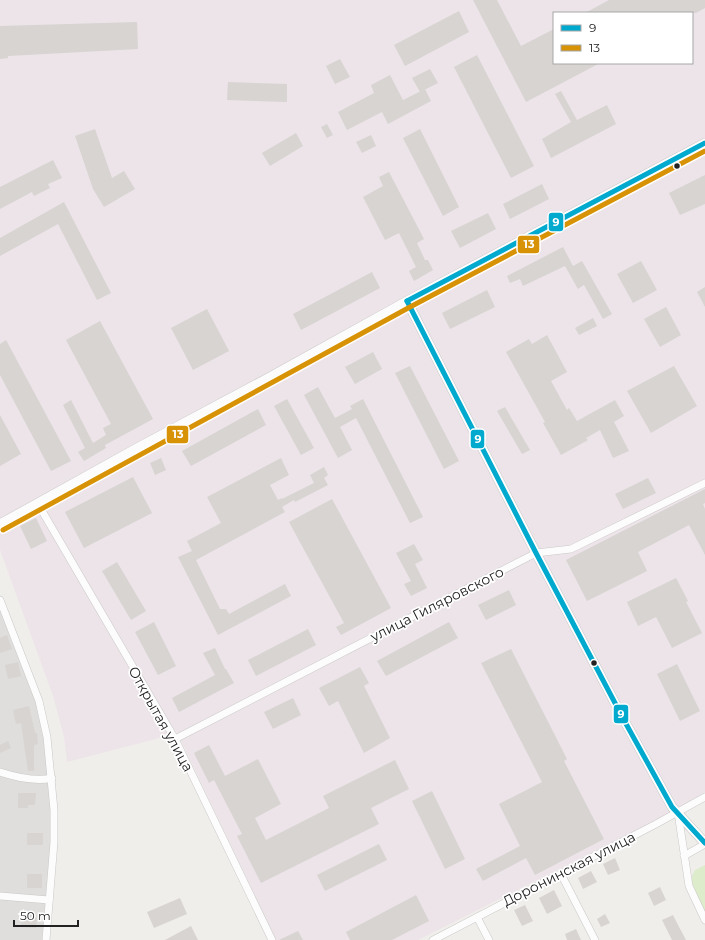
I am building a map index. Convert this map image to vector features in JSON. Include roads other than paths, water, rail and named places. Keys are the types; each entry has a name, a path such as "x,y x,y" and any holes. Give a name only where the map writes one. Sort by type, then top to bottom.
{"street":[{"path":"0,524 407,301 705,144"},
{"path":"407,301 536,553 625,722 672,806 705,844 684,856"},
{"name":"улица Гиляровского","path":"175,739 536,553 571,549 705,483"},
{"name":"Открытая улица","path":"38,504 175,739 272,940"},
{"path":"0,600 39,701 47,736 52,778 54,842 46,940"},
{"path":"0,772 35,779 52,778"},
{"name":"Доронинская улица","path":"433,940 678,813 705,797"},
{"path":"678,813 689,886 705,920"},
{"path":"561,874 595,940"},
{"path":"0,896 49,900"},
{"path":"477,917 489,940"}]}
